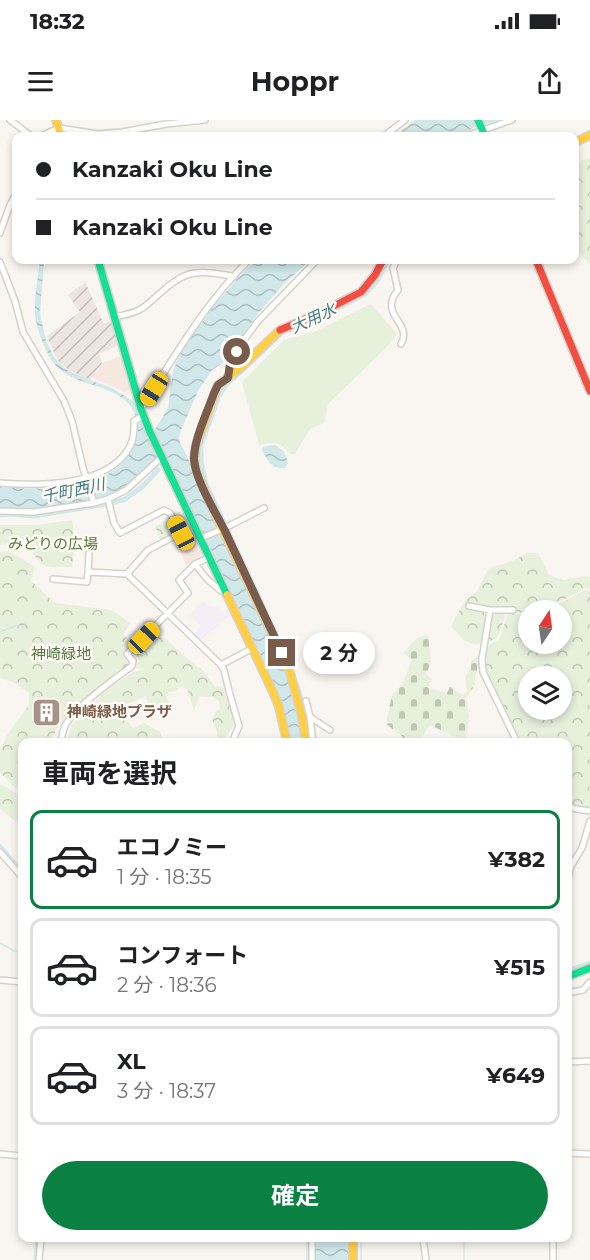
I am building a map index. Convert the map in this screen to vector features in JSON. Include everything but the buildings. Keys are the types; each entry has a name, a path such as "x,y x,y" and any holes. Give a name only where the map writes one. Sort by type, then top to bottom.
{"main road":[{"path":"99,264 142,414 273,692 286,738"},
{"path":"306,738 306,717 289,669 196,470 194,459 196,446 218,385 281,329 361,292 381,264"},
{"path":"538,264 590,391"},
{"path":"572,975 590,968"},
{"path":"353,1242 353,1260"}],"street":[{"path":"10,120 26,132"},
{"path":"122,132 205,120"},
{"path":"389,132 405,120"},
{"path":"482,129 512,120"},
{"path":"57,124 90,132"},
{"path":"0,233 12,201"},
{"path":"0,262 23,332 64,401 72,421 94,503"},
{"path":"0,483 30,485 63,483 86,478 111,467 130,447 135,419 142,414 195,324 232,276 245,264"},
{"path":"228,378 230,364 258,321 313,264"},
{"path":"395,264 393,268 398,290 391,307 403,328 404,335 401,344"},
{"path":"114,317 141,309 187,275 196,273 232,276"},
{"path":"0,511 34,512 109,502 126,490 161,456"},
{"path":"109,502 114,523 120,533 164,510 170,513 181,533"},
{"path":"202,538 264,508"},
{"path":"127,574 148,550 195,527"},
{"path":"54,579 87,582 89,554"},
{"path":"62,738 68,721 115,678 132,666 133,661 127,654 188,593 179,580 195,564 210,557"},
{"path":"195,564 207,579 221,591 226,591"},
{"path":"88,572 127,574 221,665 239,726 234,738"},
{"path":"469,606 490,610 513,610"},
{"path":"490,610 482,659 483,672 515,738"},
{"path":"221,665 253,648"},
{"path":"306,701 306,717 312,738"},
{"path":"306,717 330,730"},
{"path":"572,807 589,811 590,820 582,848 572,864"},
{"path":"0,852 18,872"},
{"path":"0,980 18,982"},
{"path":"572,992 583,990 590,982"},
{"path":"572,1062 590,1061"},
{"path":"572,1153 590,1154"},
{"path":"0,1154 18,1156"},
{"path":"39,1260 41,1242"},
{"path":"312,1242 312,1260"},
{"path":"424,1242 426,1260"},
{"path":"553,1242 553,1260"}],"shaded area":[{"path":"85,282 104,324 111,321 118,345 99,354 102,363 90,380 69,370 59,362 47,336 80,312 68,295"},
{"path":"121,356 131,390 125,392 93,378 102,363"},
{"path":"191,531 204,555 187,567 175,538"},
{"path":"203,601 209,606 218,606 223,611 230,609 232,614 200,641 193,635 201,626 189,616"}],"green space":[{"path":"590,158 590,264 579,253 579,164"},
{"path":"371,304 397,334 388,346 328,404 324,423 310,429 295,454 290,454 277,444 259,445 242,382 284,340 314,332"},
{"name":"みどりの広場","path":"72,520 75,543 72,567 44,565 36,558 28,543 23,541 0,545 0,525 37,525"},
{"path":"166,521 173,533 161,540 155,527"},
{"name":"神崎緑地","path":"9,551 35,567 31,581 55,603 112,610 131,623 123,634 133,645 150,635 163,637 201,668 215,687 221,686 231,706 235,723 225,738 217,738 212,719 217,710 220,710 219,701 212,697 199,696 194,710 187,689 181,686 176,691 168,692 167,698 173,709 165,712 149,707 146,696 117,709 133,728 144,723 160,732 162,738 68,738 71,727 79,716 111,687 133,672 146,669 130,668 61,721 52,738 18,738 18,785 16,789 0,772 0,752 7,735 29,705 29,693 15,683 0,678 0,552"},
{"path":"527,553 538,553 549,575 564,580 590,577 590,589 585,588 562,600 518,600 518,612 507,611 497,638 476,644 467,642 451,626 464,602 477,591 489,568 513,561"},
{"path":"585,590 590,591 590,808 572,805 572,738 516,738 490,684 486,671 486,651 491,644 499,640 508,613 518,614 518,654 572,654 572,600 567,600"},
{"path":"428,634 431,662 426,674 432,679 428,688 447,693 450,687 463,695 467,690 465,678 471,668 471,661 480,654 474,686 466,698 469,715 466,738 458,738 430,725 421,738 404,738 386,724 392,695 402,685 412,660 403,653 417,638"},
{"path":"0,783 18,794 18,823 0,809"}],"water":[{"path":"415,120 501,120 466,132 400,132"},
{"name":"千町西川","path":"40,264 44,264 40,313 46,341 53,355 67,370 112,388 136,403 148,436 154,431 168,408 173,371 179,356 194,330 241,274 252,264 306,264 259,312 227,360 212,370 198,391 179,437 195,477 286,667 303,738 289,738 277,689 164,452 117,493 98,500 32,510 0,509 0,487 58,488 78,485 113,471 127,458 137,435 138,425 135,415 127,402 109,391 68,375 52,361 39,332 35,314"},
{"path":"274,445 285,454 288,463 285,468 273,466 262,450 263,447"},
{"path":"314,1242 349,1242 349,1260 314,1260"}],"waterway":[{"name":"大用水","path":"275,632 206,484 201,461 201,445 225,386 281,333 323,316 365,294 377,281 386,264"},
{"path":"0,515 34,516 112,503 125,499 142,487 158,470"},
{"path":"0,632 16,626 24,626"},
{"name":"大用水","path":"297,685 309,738"},
{"path":"0,847 18,867"},
{"path":"0,943 18,952"},
{"name":"大用水","path":"572,969 590,963"},
{"path":"36,1260 38,1242"},
{"path":"307,1242 307,1260"},
{"path":"361,1242 361,1260"},
{"path":"464,1242 464,1260"}],"traffic: fast":[{"path":"478,120 483,132"},
{"path":"99,264 141,409 227,595"},
{"path":"572,975 590,968"}],"traffic: slow":[{"path":"56,120 60,132"},
{"path":"579,140 590,135"},
{"path":"280,330 240,368 218,385 196,445 194,459 196,470 210,503 289,669 305,738"},
{"path":"227,595 273,692 286,738"},
{"path":"353,1242 353,1260"}],"traffic: jam":[{"path":"280,330 361,292 381,264"},
{"path":"538,264 590,391"}],"place":[{"name":"神崎緑地プラザ","path":"46,712"}],"route":[{"path":"237,352 230,364 228,378 218,385 214,393 196,446 194,459 196,470 210,503 282,653"}]}
